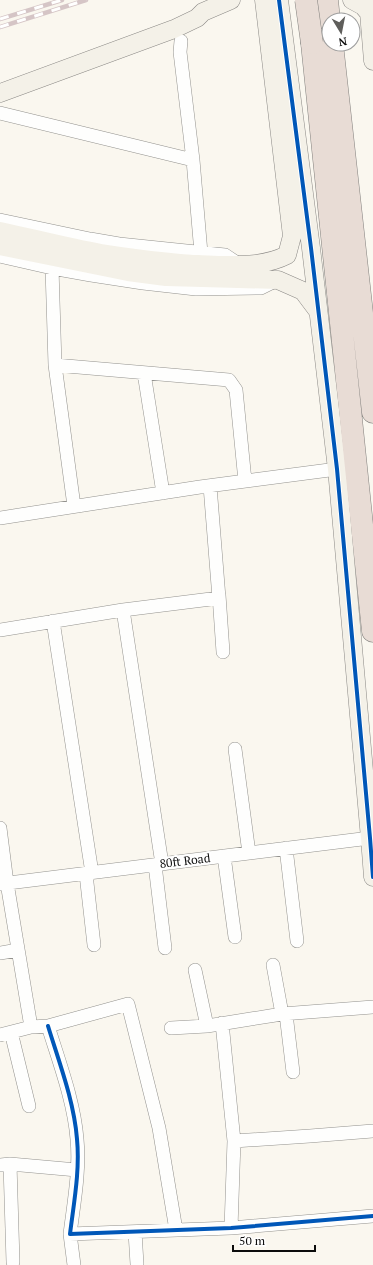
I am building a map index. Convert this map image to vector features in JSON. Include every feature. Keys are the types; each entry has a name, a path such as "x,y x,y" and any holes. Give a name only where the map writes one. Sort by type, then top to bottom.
{"highway":[{"path":"306,0 321,40"},
{"path":"327,0 328,12"},
{"path":"323,52 373,412"},
{"path":"323,52 373,631"}],"street":[{"path":"0,93 174,29 197,18 202,12 231,0"},
{"path":"197,18 205,19 240,4 243,0"},
{"path":"272,4 317,0"},
{"path":"352,0 363,6 368,6 373,61"},
{"path":"0,246 128,272 198,264 240,265 270,262 287,255 292,236 272,4"},
{"path":"272,4 319,312 337,469 373,877"},
{"path":"181,41 180,52 202,253"},
{"path":"0,113 193,160"},
{"path":"0,220 83,238 119,244 225,255 240,265"},
{"path":"0,231 164,269 278,280 303,291 319,312"},
{"path":"0,256 52,268 143,283 196,289 261,288 278,280"},
{"path":"52,268 55,365 74,506"},
{"path":"55,365 229,380 236,390 244,481"},
{"path":"144,373 163,493"},
{"path":"0,518 244,481 337,469"},
{"path":"210,486 223,652"},
{"path":"0,630 123,610 219,598 218,596"},
{"path":"123,610 159,865 165,948"},
{"path":"53,621 89,873 94,945"},
{"path":"235,749 249,853"},
{"path":"0,828 4,884 18,950 31,1027"},
{"name":"80ft Road","path":"4,884 370,838"},
{"path":"286,848 297,941"},
{"path":"224,856 235,936"},
{"path":"0,953 18,950"},
{"path":"273,965 284,1014 293,1072"},
{"path":"195,970 207,1026"},
{"path":"29,1106 5,1033 31,1027 48,1026 128,1004 160,1128 176,1230"},
{"path":"171,1028 207,1026 284,1014 373,1006"},
{"path":"222,1023 234,1140 231,1228"},
{"path":"48,1026 70,1099 77,1139 77,1170 70,1234 74,1265"},
{"path":"234,1140 373,1131"},
{"path":"13,1262 5,1164 77,1170"},
{"path":"70,1234 231,1228 373,1216"},
{"path":"135,1232 137,1264"}],"railway":[{"path":"0,19 62,0"},
{"path":"0,27 86,0"}],"cycle path":[{"path":"279,0 311,248 337,469 373,877"},
{"path":"48,1026 73,1110 77,1139 77,1174 70,1234 231,1228 373,1216"}]}
